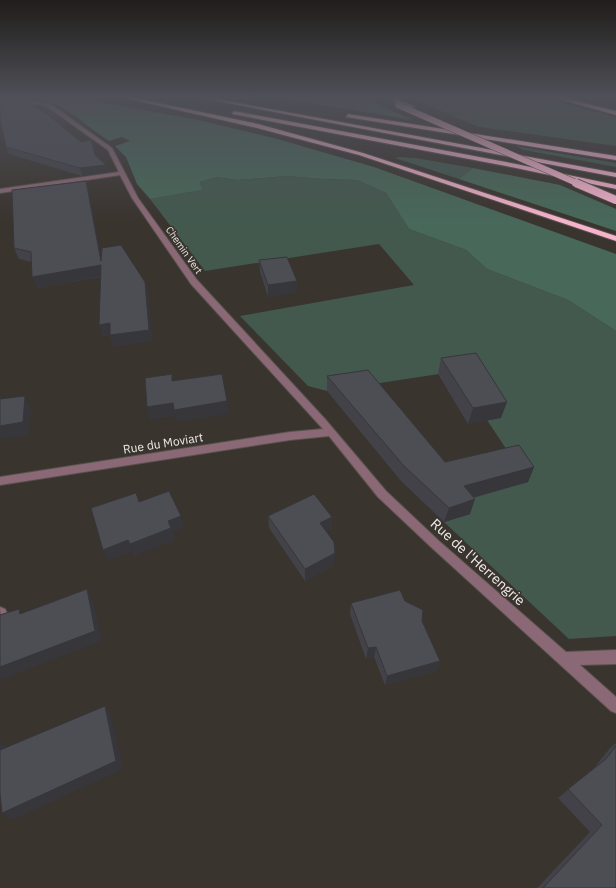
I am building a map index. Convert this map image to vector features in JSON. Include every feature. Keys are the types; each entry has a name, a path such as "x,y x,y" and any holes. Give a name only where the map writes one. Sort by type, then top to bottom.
{"highway":[{"path":"303,138 361,154 616,239"},
{"path":"376,138 616,187"},
{"path":"425,138 616,175"},
{"path":"475,138 616,200"},
{"path":"486,138 616,194"},
{"path":"493,138 616,158"}],"street":[{"name":"Chemin Vert","path":"95,138 110,149 135,198 194,282 322,421 330,432"},
{"path":"0,191 122,173"},
{"name":"Rue du Moviart","path":"0,481 290,436 330,432"},
{"name":"Rue de l'Herrengrie","path":"330,432 362,473 406,517 616,706"},
{"path":"565,659 616,657"}],"green space":[{"path":"106,138 117,138 109,141"},
{"path":"125,138 276,138 374,167 616,254 616,331 568,300 487,269 466,250 409,229 386,193 357,180 288,176 237,180 217,177 200,182 202,190 150,199 137,184 126,157 115,146 130,141"},
{"path":"561,138 616,138 616,146"},
{"path":"516,146 616,163 616,167 524,150"},
{"path":"395,158 416,158 473,168 459,179"},
{"path":"473,168 560,185 616,209 616,231 459,179"},
{"path":"288,176 357,180 386,193 409,229 466,250 487,269 568,300 616,331 616,636 569,639 444,522 470,514 460,501 528,482 487,420 501,417 472,369 327,391 308,386 240,316 414,285 379,244 205,271 150,199 201,190 200,182 217,177 237,180"}],"building":[{"path":"4,138 77,138 81,142 91,140 95,155 106,165 80,168 6,147"},
{"path":"86,181 101,261 102,248 121,245 145,282 149,330 110,335 110,323 99,325 101,265 32,277 31,252 14,248 12,190"},
{"path":"287,257 297,281 268,285 259,260"},
{"path":"476,353 507,402 473,408 441,358"},
{"path":"368,370 445,462 519,445 534,467 464,486 475,499 449,508 404,466 327,376"},
{"path":"172,374 172,381 222,374 227,401 174,410 173,403 147,407 145,378"},
{"path":"25,396 23,422 0,426 0,399"},
{"path":"169,491 181,516 168,521 171,528 130,544 128,540 103,550 91,508 136,493 139,502"},
{"path":"314,494 332,517 320,523 334,542 335,553 305,569 268,516"},
{"path":"87,589 95,631 0,667 0,615 19,609 20,614"},
{"path":"400,590 405,601 423,610 422,621 440,661 387,676 376,647 368,648 351,603"},
{"path":"105,706 116,761 2,813 0,793 0,750"},
{"path":"616,746 616,888 543,888 602,825 568,789 606,759"}]}
